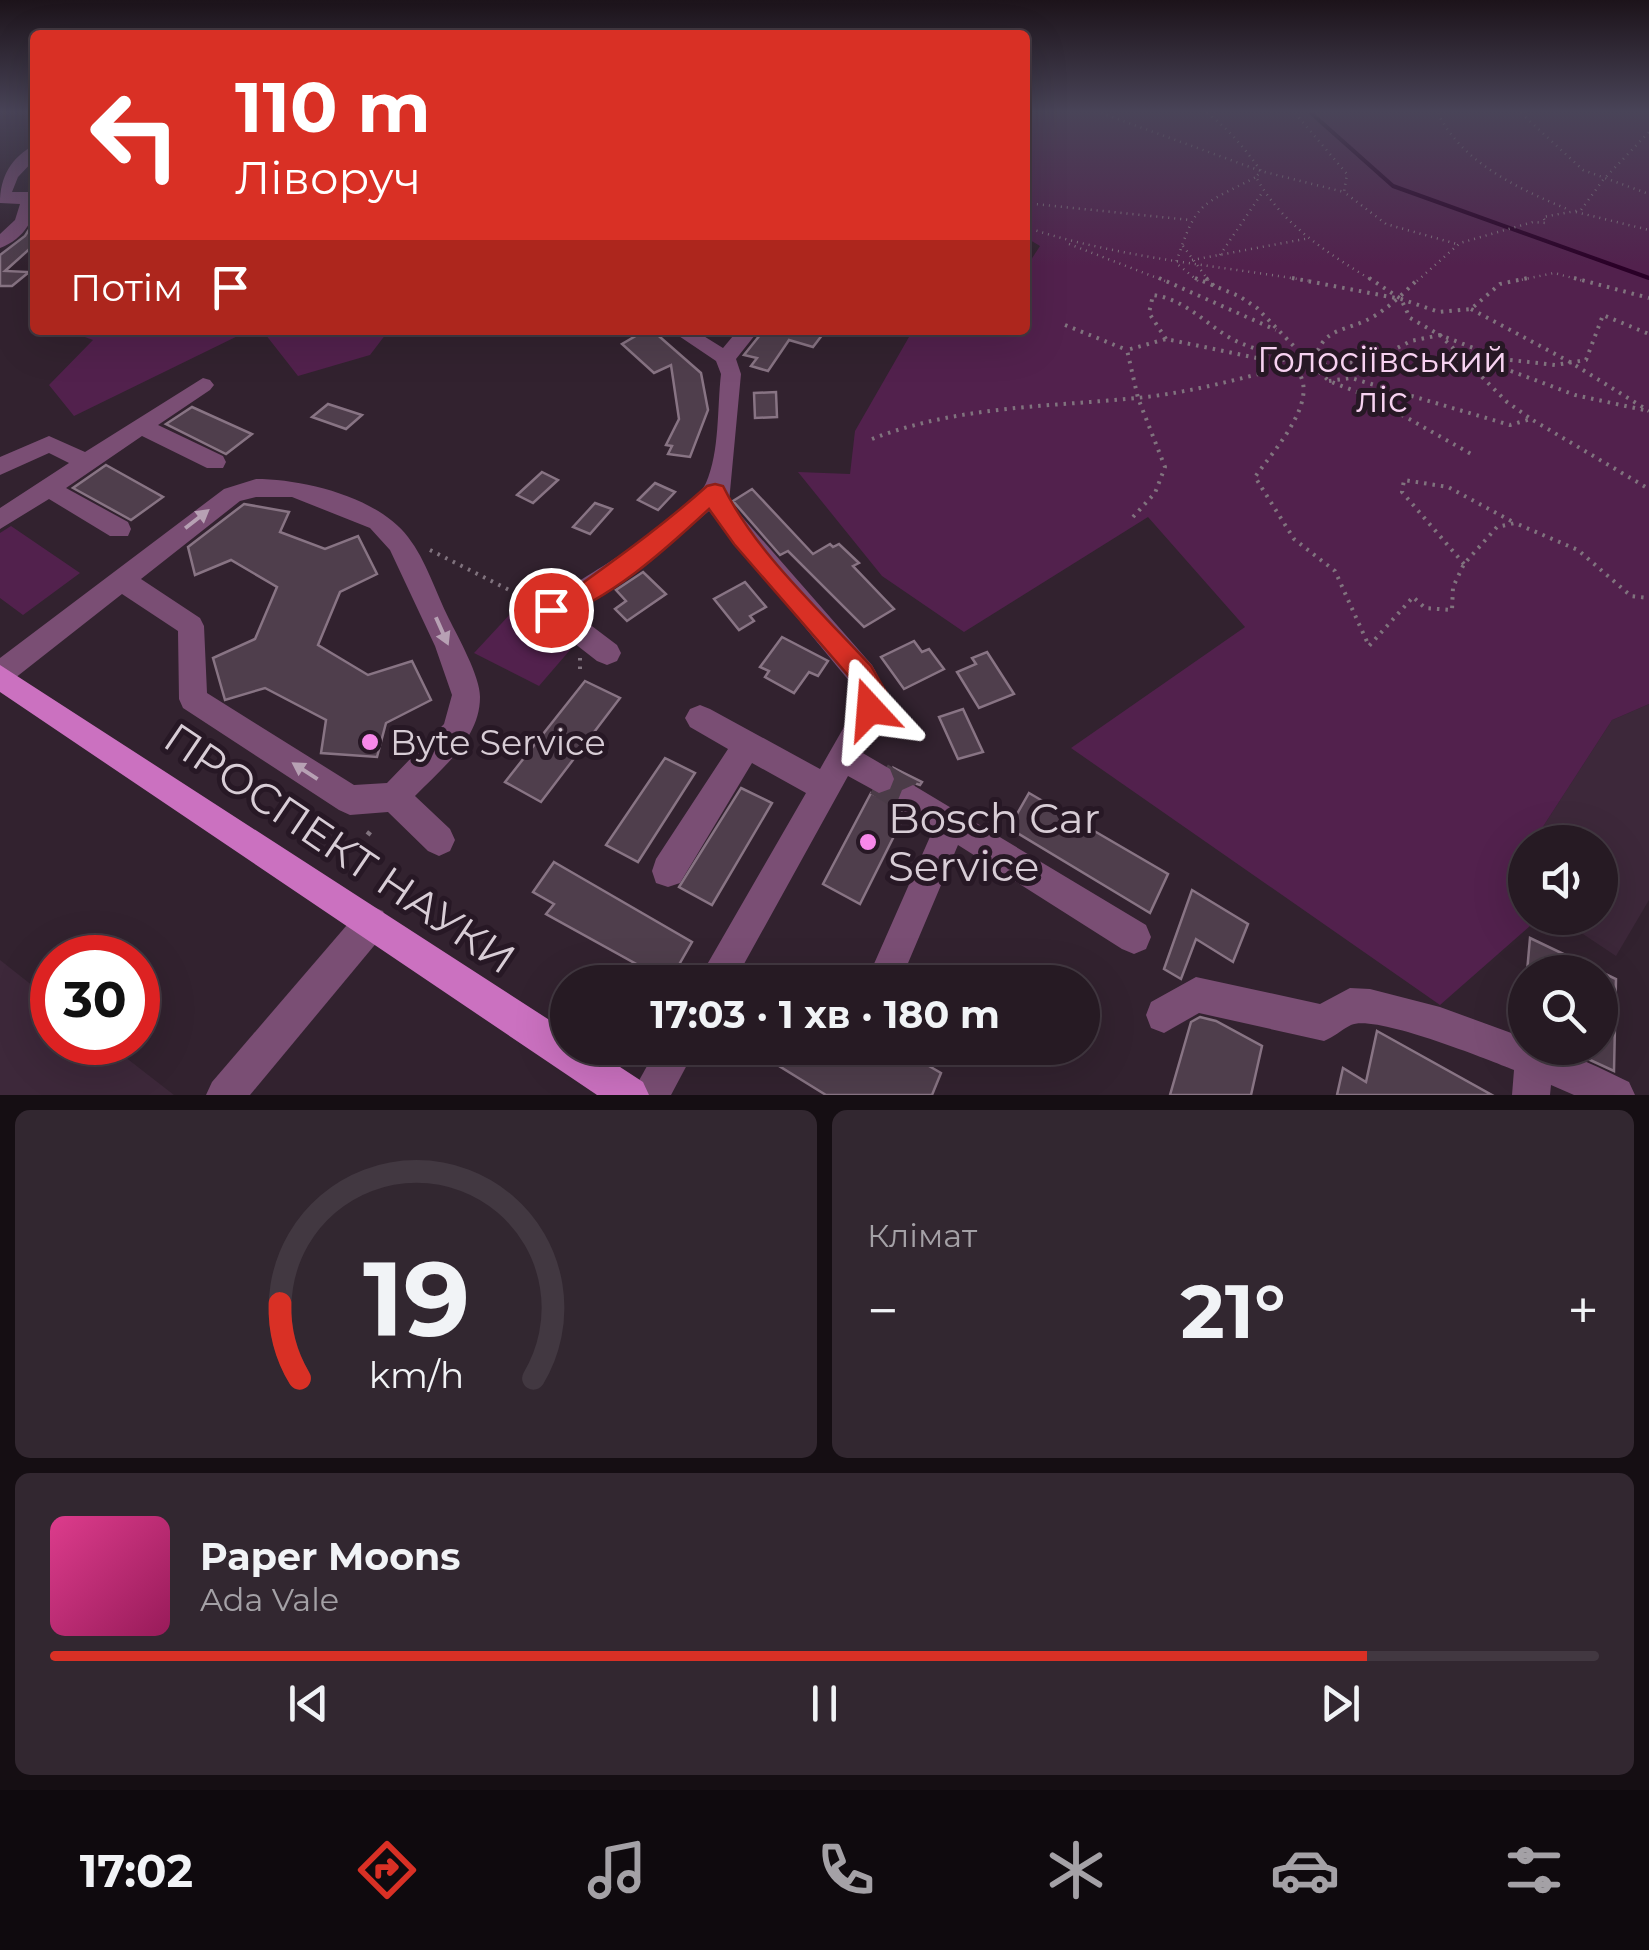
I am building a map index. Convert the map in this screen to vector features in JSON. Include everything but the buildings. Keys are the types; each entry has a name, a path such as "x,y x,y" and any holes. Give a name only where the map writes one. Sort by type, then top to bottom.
{"main road":[{"name":"ПРОСПЕКТ НАУКИ","path":"0,676 630,1095"}],"street":[{"path":"0,199 22,164"},
{"path":"0,199 22,195 29,203 20,228 0,243"},
{"path":"688,335 725,358 731,374 724,460 715,492 717,504 742,538 862,674 873,692 870,709 844,757 725,965"},
{"path":"725,358 744,335"},
{"path":"0,520 203,384"},
{"path":"140,426 216,462"},
{"path":"0,467 49,444 86,462"},
{"path":"48,488 119,529"},
{"path":"0,676 120,579 213,506 256,488 292,488 316,494 379,522 411,560 466,695 457,731 394,797 350,800 193,699 193,633 186,622 120,579"},
{"path":"607,653 551,610 582,596 663,538 715,492"},
{"path":"700,718 826,788"},
{"path":"668,871 748,743"},
{"path":"844,757 879,778"},
{"path":"394,797 439,840"},
{"path":"913,800 1134,937"},
{"path":"890,965 951,824"},
{"path":"225,1095 371,923"},
{"path":"1164,1015 1196,995 1324,1023 1350,1006 1387,1007 1533,1078 1616,1095"},
{"path":"650,1095 668,1065"}],"path":[{"path":"1242,164 1344,192 1386,224 1458,244"},
{"path":"1256,164 1261,171"},
{"path":"1338,164 1347,174 1344,192"},
{"path":"1484,164 1510,186 1570,211 1649,230"},
{"path":"1578,164 1603,180 1649,194"},
{"path":"1313,366 1316,345 1324,335 1364,324 1401,299 1458,244 1533,222 1546,223 1543,217 1581,210 1618,164"},
{"path":"1176,263 1198,208 1261,171"},
{"path":"1256,177 1262,193 1311,238 1401,299 1410,318 1440,335 1502,358 1555,364 1586,360 1603,315 1649,334"},
{"path":"1220,255 1262,193"},
{"path":"1030,204 1190,220"},
{"path":"1030,229 1200,294 1280,332"},
{"path":"1058,238 1196,267 1306,280 1401,299 1439,312 1471,309 1570,362 1649,411"},
{"path":"1192,260 1311,238"},
{"path":"1182,245 1196,267 1221,292"},
{"path":"1176,263 1199,282 1239,296 1257,308 1329,380 1380,403 1473,455"},
{"path":"1471,309 1500,284 1554,273 1649,298"},
{"path":"1166,340 1150,313 1153,295 1176,301 1230,338 1294,365 1304,381 1304,400 1255,477 1294,540 1335,571 1369,646 1413,596 1424,608 1452,610 1454,587 1464,564 1497,526 1514,522"},
{"path":"1065,325 1128,350 1166,340 1221,354 1313,366 1372,361 1411,340 1440,335 1507,402 1649,488"},
{"path":"1128,350 1138,398 1165,467 1155,493 1133,517"},
{"path":"1458,350 1623,408 1649,411"},
{"path":"872,439 891,430 942,419 1138,398 1229,382 1294,365"},
{"path":"1329,380 1352,378 1510,425 1531,419"},
{"path":"1380,403 1391,392"},
{"path":"1464,564 1437,538 1402,492 1404,480 1426,478 1458,490 1514,522 1578,550 1631,596 1649,598"},
{"path":"416,544 551,610"},
{"path":"580,655 580,674"},
{"path":"358,846 373,828"}],"shaded area":[{"path":"1649,704 1649,900 1617,955 1584,935 1618,935 1618,825 1544,825 1612,720"},
{"path":"0,960 30,984 30,1065 135,1065 174,1095 0,1095"}],"green space":[{"name":"Голосіївський ліс","path":"1030,164 1649,164 1649,704 1612,720 1544,825 1508,825 1508,935 1520,935 1440,1005 1071,748 1245,627 1148,517 964,632 882,576 798,472 850,474 855,431 910,335 1030,335 1030,261 1040,246 1030,240"},
{"path":"80,335 240,335 74,416 49,385 93,340"},
{"path":"266,335 385,335 370,355 298,376"},
{"path":"11,526 80,573 23,615 0,598 0,533"},
{"path":"512,612 576,643 539,686 474,653"}],"waterway":[{"path":"1368,164 1393,186 1649,278"}],"tunnel":[{"path":"879,779 913,800"}],"place":[{"name":"Byte Service","path":"370,742"},
{"name":"Bosch Car Service","path":"868,842"}],"route":[{"path":"551,610 582,596 663,538 715,492 717,504 742,538 862,674 873,692 870,709"}]}
